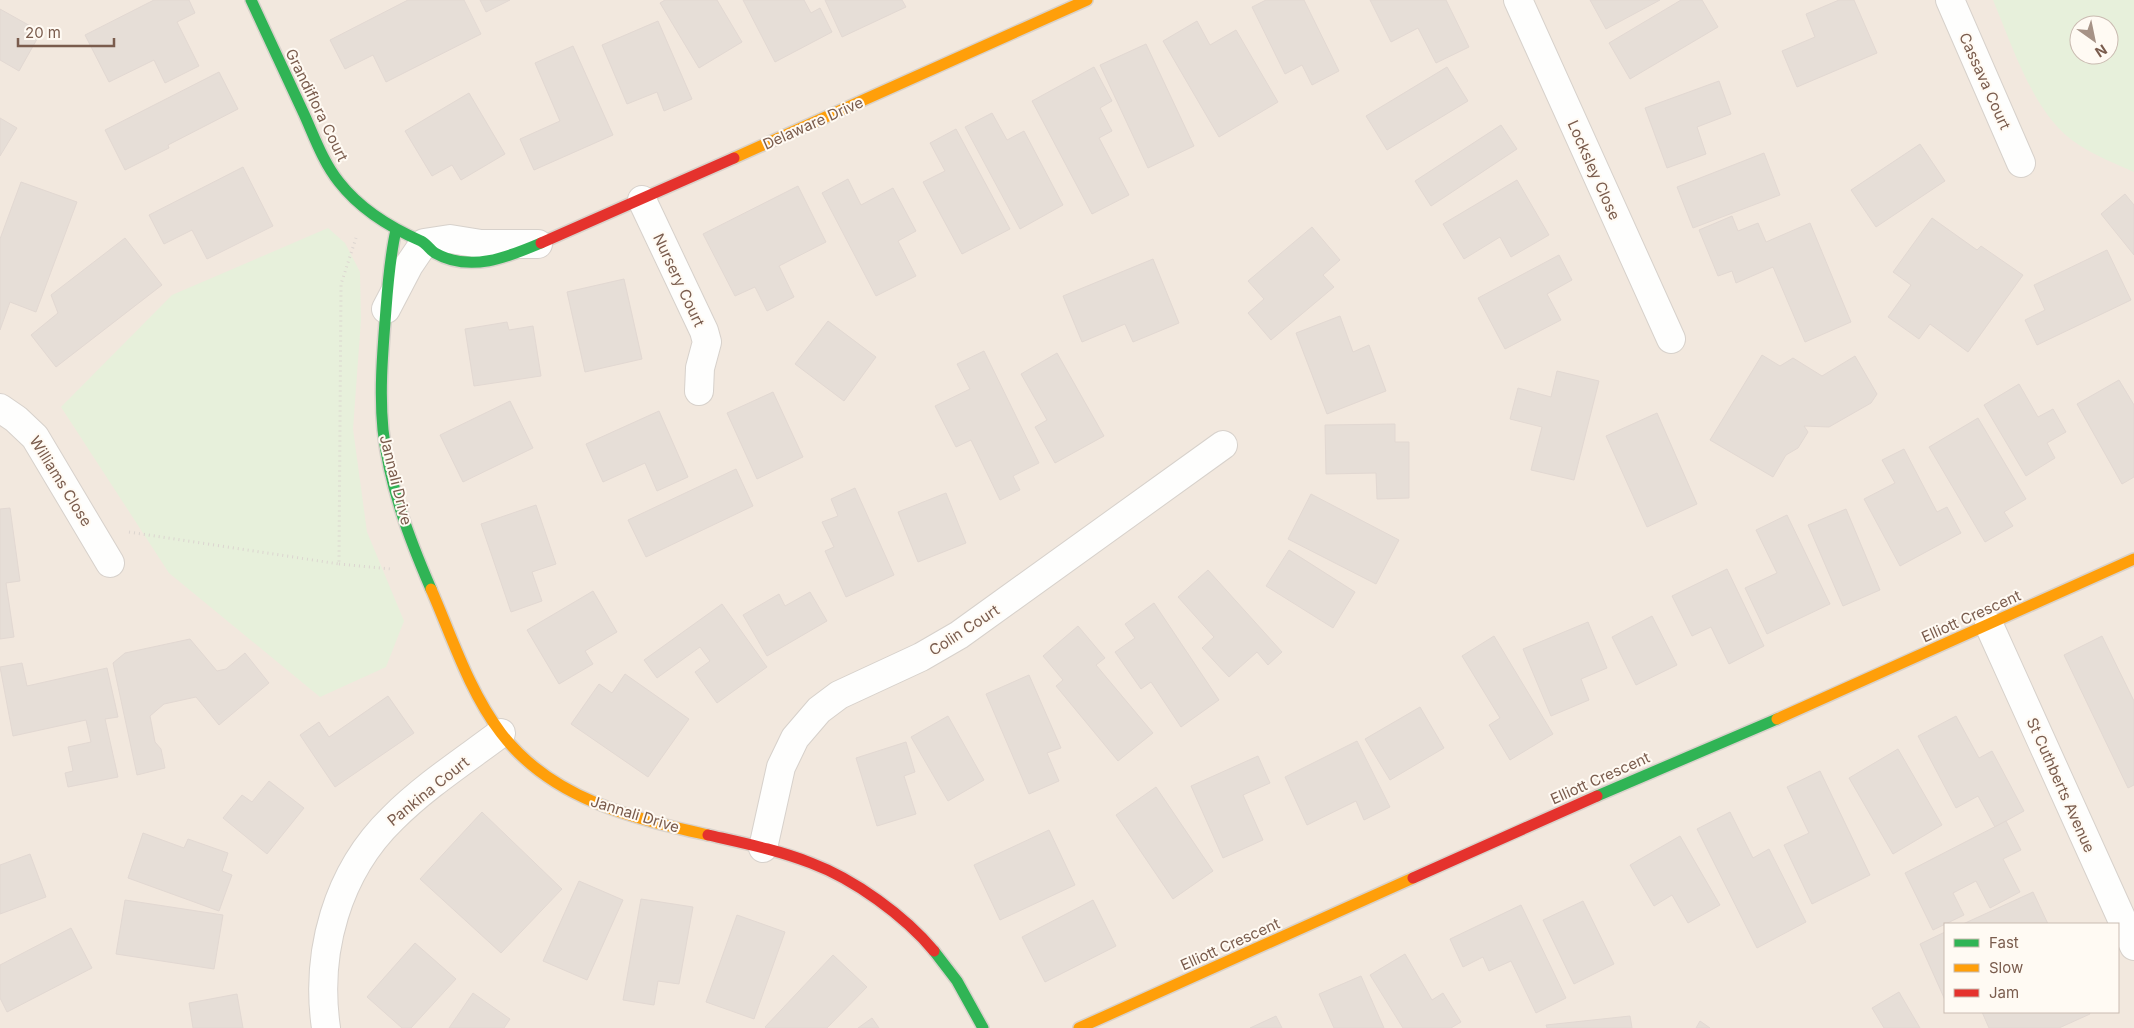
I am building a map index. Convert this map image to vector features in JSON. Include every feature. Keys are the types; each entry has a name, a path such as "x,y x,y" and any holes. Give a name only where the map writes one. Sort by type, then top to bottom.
{"street":[{"name":"Grandiflora Court","path":"251,0 291,91 321,152 338,181 365,209 396,230 424,243"},
{"name":"Delaware Drive","path":"424,243 450,239 481,244 538,244 642,200 1087,0"},
{"name":"Locksley Close","path":"1518,0 1671,339"},
{"name":"Cassava Court","path":"1950,0 2021,163"},
{"name":"Nursery Court","path":"642,200 707,342 700,368 699,391"},
{"name":"Jannali Drive","path":"396,230 391,248 381,350 384,432 392,477 404,520 465,667 485,708 501,733 533,767 563,788 600,806 644,820 763,848 811,862 864,890 902,917 930,944 949,968 983,1028"},
{"name":"Jannali Drive","path":"386,309 409,265 424,243"},
{"name":"Williams Close","path":"0,408 16,418 35,437 110,564"},
{"name":"Colin Court","path":"763,848 781,767 795,738 818,710 839,695 921,657 959,635 1223,445"},
{"name":"Elliott Crescent","path":"1079,1028 1621,785 1778,719 2134,559"},
{"name":"St Cuthberts Avenue","path":"1989,625 2134,946"},
{"name":"Pankina Court","path":"326,1028 323,992 326,954 332,916 348,878 369,844 392,818 431,785 501,733"}],"path":[{"path":"339,564 342,284 365,209"},
{"path":"88,524 131,533 339,564 425,572"}],"shaded area":[{"path":"0,0 2134,0 2134,1028 0,1028"}],"green space":[{"path":"1993,0 2134,0 2134,172 2099,156 2063,133 2037,99 2017,59"},
{"path":"328,228 345,243 360,272 361,320 353,429 367,532 404,621 386,667 320,697 169,573 61,407 172,295"}],"building":[{"path":"154,0 189,0 195,13 177,22 199,66 165,83 154,60 109,82 85,35"},
{"path":"408,0 464,0 481,34 386,82 373,55 345,69 330,40"},
{"path":"480,0 510,0 486,12"},
{"path":"665,0 717,0 742,42 699,68 660,3"},
{"path":"743,0 804,0 811,13 820,8 832,32 775,62"},
{"path":"825,0 902,0 906,7 842,37"},
{"path":"1266,0 1304,0 1339,71 1312,85 1302,65 1285,74 1252,7"},
{"path":"1370,0 1446,0 1469,47 1436,63 1418,28 1391,42"},
{"path":"1590,0 1660,0 1606,29"},
{"path":"1681,0 1702,0 1718,27 1630,79 1609,43"},
{"path":"1839,0 1854,0 1877,53 1797,87 1782,51 1815,37 1806,14"},
{"path":"0,9 41,32 19,71 0,60"},
{"path":"658,21 692,99 664,111 657,92 627,104 602,45"},
{"path":"1197,21 1210,45 1236,30 1278,102 1219,137 1163,41"},
{"path":"1146,44 1194,146 1148,168 1100,65"},
{"path":"573,46 613,135 534,170 520,139 560,121 535,63"},
{"path":"1094,67 1112,101 1100,108 1112,131 1099,138 1129,195 1092,214 1032,101"},
{"path":"1447,67 1468,101 1387,150 1366,116"},
{"path":"219,72 238,109 168,145 169,148 125,170 105,130"},
{"path":"1719,81 1731,114 1697,127 1706,154 1667,168 1645,108"},
{"path":"469,93 505,154 461,180 452,165 432,176 405,131"},
{"path":"992,113 1007,140 1024,131 1063,205 1020,229 965,127"},
{"path":"0,118 17,128 0,156"},
{"path":"1501,125 1517,149 1431,206 1415,181"},
{"path":"956,129 1010,229 962,254 923,182 945,171 930,143"},
{"path":"1920,144 1945,181 1876,227 1851,190"},
{"path":"1764,153 1780,195 1693,228 1677,187"},
{"path":"243,167 273,226 207,259 192,230 164,244 149,215"},
{"path":"848,179 861,205 893,188 916,231 898,241 916,276 876,296 822,193"},
{"path":"1517,180 1549,235 1511,257 1500,237 1464,259 1443,224"},
{"path":"21,182 77,202 36,312 10,302 0,330 0,239"},
{"path":"798,186 826,242 779,266 794,297 767,311 755,287 735,296 703,234"},
{"path":"2125,194 2134,205 2134,255 2101,214"},
{"path":"1732,216 1738,231 1758,223 1766,242 1810,223 1851,322 1805,342 1773,267 1736,283 1732,271 1718,276 1699,230"},
{"path":"1932,218 1977,250 1981,246 2023,275 1968,352 1930,324 1919,339 1888,317 1911,285 1893,272"},
{"path":"1312,227 1340,260 1323,275 1334,287 1271,340 1248,313 1264,299 1248,281"},
{"path":"125,238 162,285 56,367 31,335 58,313 51,295"},
{"path":"2107,250 2131,300 2037,345 2025,320 2045,310 2034,285"},
{"path":"1559,255 1572,280 1547,294 1561,320 1505,349 1478,298"},
{"path":"1153,259 1179,323 1133,342 1125,324 1082,342 1063,296"},
{"path":"624,279 642,359 585,372 567,292"},
{"path":"1340,316 1353,352 1369,345 1386,391 1327,414 1296,333"},
{"path":"828,321 876,357 844,401 795,364"},
{"path":"507,322 509,330 533,326 541,376 474,386 465,329"},
{"path":"984,351 1039,463 1013,476 1020,490 1000,500 971,440 956,447 935,406 970,389 957,364"},
{"path":"1057,353 1104,436 1055,463 1035,427 1047,420 1021,374"},
{"path":"1762,355 1780,366 1793,358 1822,376 1855,356 1877,394 1871,403 1829,427 1804,426 1808,432 1798,448 1786,455 1773,477 1710,440"},
{"path":"1557,371 1599,381 1574,480 1531,470 1542,427 1510,419 1518,388 1551,397"},
{"path":"2119,380 2134,405 2134,477 2122,484 2077,404"},
{"path":"2019,384 2038,417 2053,409 2066,432 2047,443 2055,458 2026,476 1984,405"},
{"path":"773,392 803,457 757,479 727,413"},
{"path":"510,401 533,448 463,482 440,435"},
{"path":"659,411 688,477 657,491 645,463 603,482 586,444"},
{"path":"1657,413 1697,504 1647,527 1606,436"},
{"path":"1978,418 2026,499 2004,512 2013,526 1985,542 1929,447"},
{"path":"1395,424 1395,442 1409,442 1409,498 1377,499 1376,473 1326,474 1325,425"},
{"path":"1904,449 1937,512 1947,507 1961,533 1900,566 1864,499 1895,483 1882,460"},
{"path":"736,469 753,506 646,557 628,520"},
{"path":"855,488 894,575 846,597 825,551 834,547 822,522 838,516 831,499"},
{"path":"946,493 966,543 918,562 898,512"},
{"path":"1311,494 1399,540 1376,584 1288,539"},
{"path":"536,505 556,564 532,572 542,601 511,612 481,524"},
{"path":"10,508 20,581 6,583 14,637 0,639 0,509"},
{"path":"1846,509 1880,590 1843,606 1808,525"},
{"path":"1787,515 1830,604 1767,634 1745,588 1777,573 1756,530"},
{"path":"1289,550 1355,592 1333,628 1266,586"},
{"path":"1727,569 1764,646 1729,664 1711,627 1692,636 1672,596"},
{"path":"1208,570 1282,652 1268,665 1257,652 1229,677 1202,648 1214,637 1178,597"},
{"path":"593,591 617,632 585,651 593,664 559,684 527,630"},
{"path":"810,592 827,621 767,656 743,615 779,594 785,606"},
{"path":"1154,603 1219,700 1181,727 1151,682 1141,689 1115,652 1135,638 1125,624"},
{"path":"722,604 767,667 717,703 695,672 710,661 700,647 657,678 644,660"},
{"path":"1652,616 1677,665 1636,685 1612,637"},
{"path":"1588,622 1607,668 1581,679 1589,700 1551,716 1523,649"},
{"path":"1078,626 1105,658 1096,665 1153,733 1118,761 1056,686 1063,680 1043,656"},
{"path":"1494,636 1553,734 1510,760 1489,725 1500,718 1462,656"},
{"path":"2102,636 2134,701 2134,785 2128,788 2064,655"},
{"path":"190,639 217,671 226,669 245,653 269,683 219,725 196,697 164,704 150,716 155,742 161,749 165,768 137,775 113,663 125,653"},
{"path":"22,663 27,686 107,668 118,717 105,719 118,777 68,787 65,773 73,771 68,747 91,742 86,720 13,736 0,667"},
{"path":"625,674 689,719 648,777 571,724 599,684 612,693"},
{"path":"1029,675 1061,748 1047,753 1059,781 1029,794 986,694"},
{"path":"388,696 414,733 335,787 300,735 319,722 329,737"},
{"path":"1420,707 1444,748 1390,780 1365,739"},
{"path":"948,716 984,780 948,801 911,737"},
{"path":"1956,716 1979,758 1992,751 2024,811 1995,827 1978,796 1956,808 1918,736"},
{"path":"1357,741 1390,807 1364,820 1356,801 1307,825 1285,777"},
{"path":"906,742 915,772 904,776 916,814 877,826 856,758"},
{"path":"1898,749 1942,825 1893,854 1849,778"},
{"path":"1258,756 1270,783 1243,795 1263,840 1223,858 1191,786"},
{"path":"1820,771 1870,875 1812,904 1784,845 1809,833 1787,787"},
{"path":"269,781 304,808 267,854 223,818 242,795 252,802"},
{"path":"1156,787 1213,871 1173,899 1116,815"},
{"path":"482,812 562,889 501,953 420,879"},
{"path":"1730,812 1753,858 1769,849 1806,922 1757,948 1697,829"},
{"path":"2006,821 2021,850 2003,859 2020,892 1990,908 1976,881 1953,893 1964,915 1944,923 1933,930 1905,873"},
{"path":"1049,830 1075,885 1000,920 974,865"},
{"path":"143,833 184,848 188,839 228,853 222,871 232,875 219,911 128,878"},
{"path":"1680,836 1720,905 1688,923 1672,895 1654,906 1630,865"},
{"path":"30,854 46,897 0,914 0,865"},
{"path":"579,881 623,900 587,980 543,961"},
{"path":"2033,892 2048,923 1965,923"},
{"path":"641,899 693,907 679,984 658,981 654,1005 623,1000"},
{"path":"125,900 223,915 214,969 116,954"},
{"path":"1093,900 1116,946 1045,982 1022,937"},
{"path":"1583,901 1614,964 1574,984 1543,920"},
{"path":"1521,905 1566,998 1536,1013 1511,961 1489,971 1483,957 1463,967 1450,939"},
{"path":"737,915 785,932 754,1019 706,1002"},
{"path":"71,928 92,968 7,1012 0,998 0,965"},
{"path":"1944,932 1944,998 1920,944"},
{"path":"415,943 456,979 411,1028 402,1028 367,997"},
{"path":"1405,954 1432,1000 1443,993 1461,1022 1451,1028 1403,1028 1370,975"},
{"path":"833,955 867,987 827,1028 766,1028 765,1027"},
{"path":"1361,976 1384,1028 1334,1028 1319,994"},
{"path":"1899,992 1920,1028 1884,1028 1872,1008"},
{"path":"473,993 510,1019 504,1028 449,1028"},
{"path":"237,994 243,1028 193,1028 189,1003"},
{"path":"1982,1013 2090,1014 2059,1028 1989,1028"},
{"path":"1276,1016 1282,1028 1250,1028"},
{"path":"1630,1016 1632,1028 1547,1028 1546,1025"},
{"path":"872,1018 879,1028 858,1028"},
{"path":"1700,1021 1710,1028 1696,1028"}],"traffic: fast":[{"path":"251,0 319,149 339,182 356,201 398,230 423,242 435,253 448,259 462,262 489,261 541,243"},
{"path":"396,230 390,269 381,384 383,430 390,471 401,511 431,589"},
{"path":"1597,796 1777,719"},
{"path":"934,951 957,981 983,1028"}],"traffic: slow":[{"path":"734,158 1087,0"},
{"path":"1777,719 2134,559"},
{"path":"431,589 470,682 501,733 521,756 568,790 595,802 622,813 708,835"},
{"path":"1079,1028 1413,878"}],"traffic: jam":[{"path":"541,243 734,158"},
{"path":"1413,878 1597,796"},
{"path":"708,835 786,854 827,870 861,889 894,912 934,951"}]}
